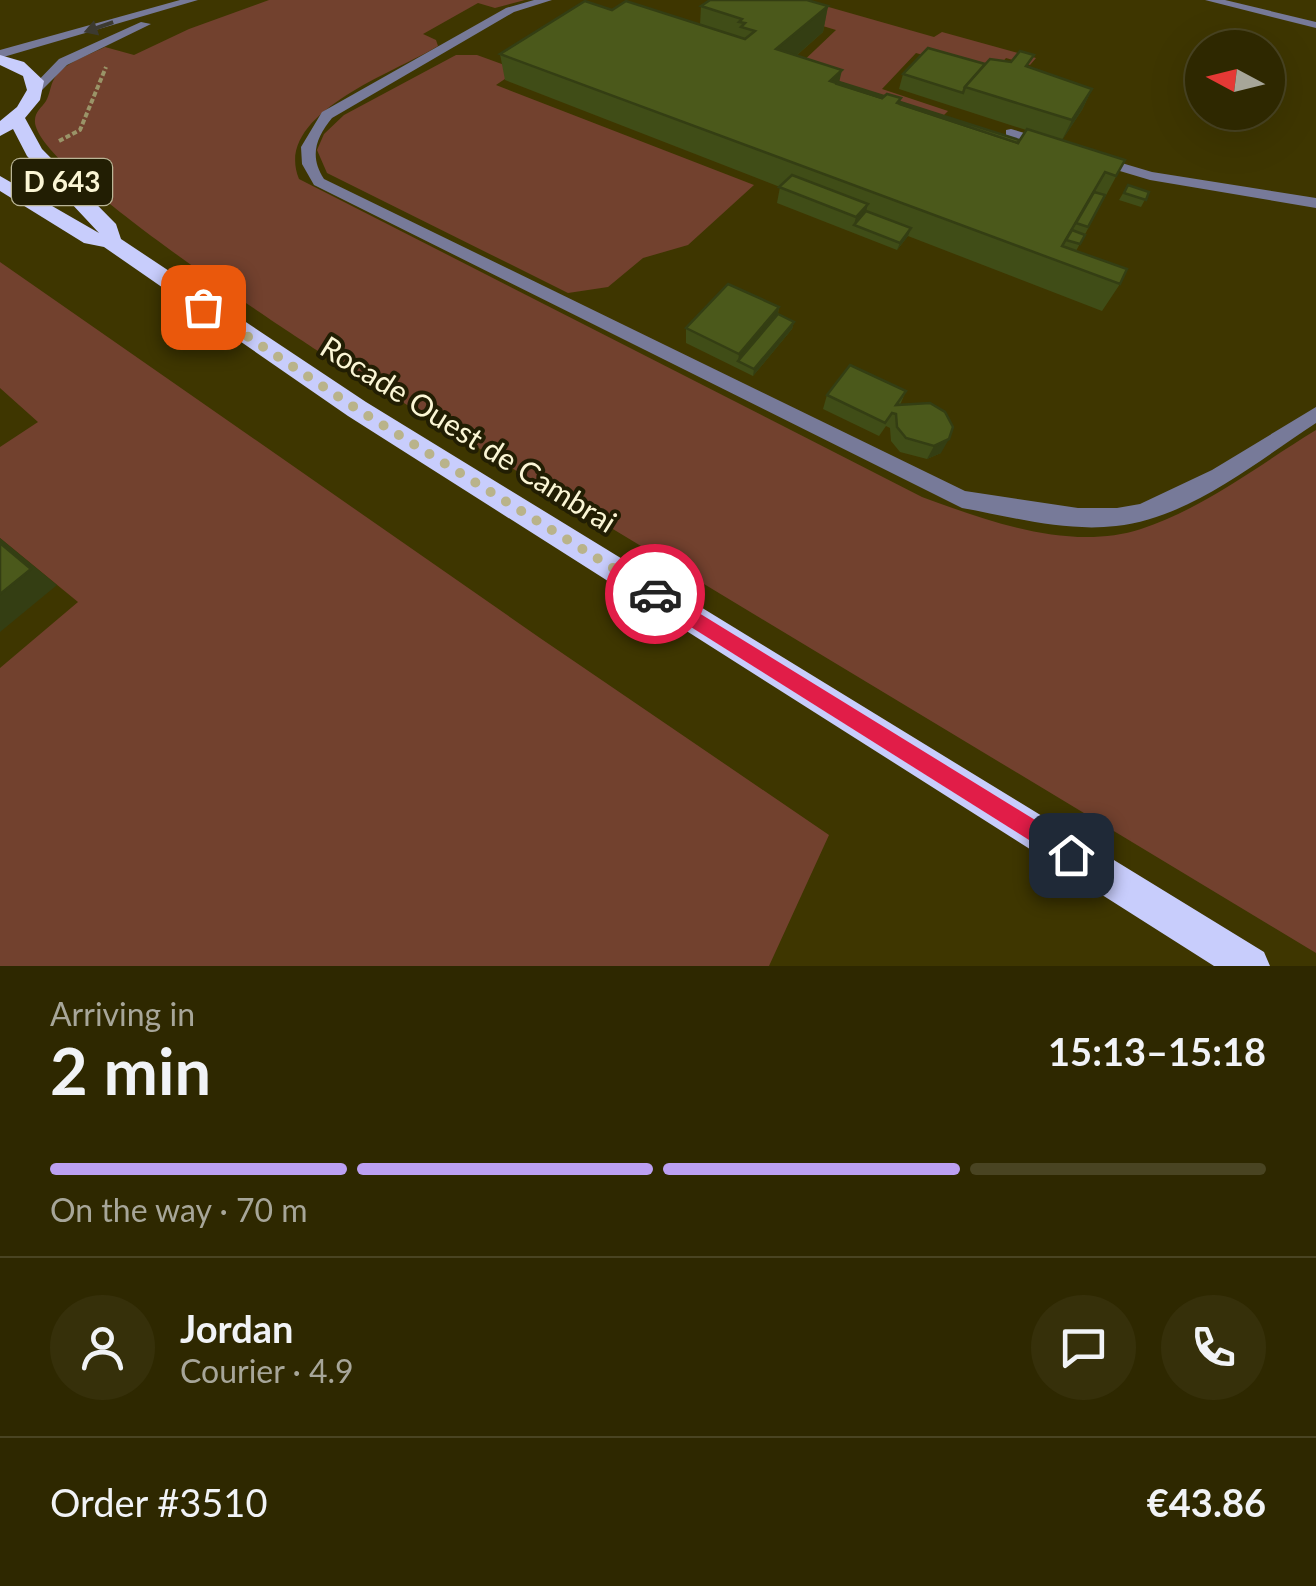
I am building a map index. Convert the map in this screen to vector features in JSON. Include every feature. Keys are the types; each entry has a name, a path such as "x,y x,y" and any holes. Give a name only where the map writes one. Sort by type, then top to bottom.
{"highway":[{"path":"0,57 31,73 37,88 8,124"},
{"name":"Rocade Ouest de Cambrai","path":"8,124 109,229 112,242"},
{"name":"Rocade Ouest de Cambrai","path":"0,182 92,238 112,242 357,409 1250,966"}],"street":[{"path":"0,57 193,0"},
{"path":"37,88 62,62 193,0"},
{"path":"546,0 510,10 327,115 308,137 306,155 310,172 319,182 962,499 1052,515 1119,517 1168,503 1316,414"},
{"path":"1211,0 1316,25"},
{"path":"1011,133 1063,149"},
{"path":"1080,155 1150,176 1316,203"}],"shaded area":[{"path":"269,0 525,0 495,8 478,3 423,34 436,40 438,46 342,98 320,115 303,135 295,156 299,179 922,497 1030,531 1086,537 1114,535 1141,529 1187,510 1316,430 1316,953 321,353 160,242 71,171 44,141 36,114 58,73 70,64 105,47 134,55 189,29"},
{"path":"737,0 804,0 934,37 942,32 1036,58 1030,65 1006,58 992,75 916,53 882,89 948,111 940,119 796,68 836,30"},
{"path":"456,55 477,55 518,70 496,85 754,185 688,245 643,258 608,287 568,293 327,173 317,150 324,134 344,115"},
{"path":"0,262 829,835 769,966 0,966 0,668 78,602 0,538 0,447 38,422 0,388"}],"building":[{"path":"710,0 807,0 828,6 776,49 842,70 830,81 882,98 887,94 901,98 897,103 1018,143 1027,129 1125,160 1116,176 1105,172 1062,246 1127,269 1120,284 500,54 585,1 612,10 626,1 745,39 755,31 741,27 745,23 739,22 742,19 701,6"},
{"path":"928,48 985,64 963,93 903,74"},
{"path":"1020,51 1034,55 1026,66 1092,89 1072,120 965,87 990,59 1011,62"},
{"path":"839,82 884,96 837,84"},
{"path":"900,104 1019,140 1018,143"},
{"path":"792,175 868,204 856,217 779,187"},
{"path":"1128,185 1149,192 1146,200 1124,193"},
{"path":"1094,192 1105,195 1088,227 1076,223"},
{"path":"866,211 911,228 900,243 854,225"},
{"path":"1072,230 1085,235 1080,244 1066,240"},
{"path":"728,284 779,307 739,354 686,328"},
{"path":"778,314 794,322 754,369 738,361"},
{"path":"850,365 906,391 896,405 930,403 945,412 953,427 949,439 934,446 906,438 897,427 896,414 892,413 885,423 827,395"},
{"path":"0,543 31,569 0,594"}],"way so far":[{"path":"203,307 357,409 655,594"}],"route":[{"path":"655,594 1071,855"}]}
